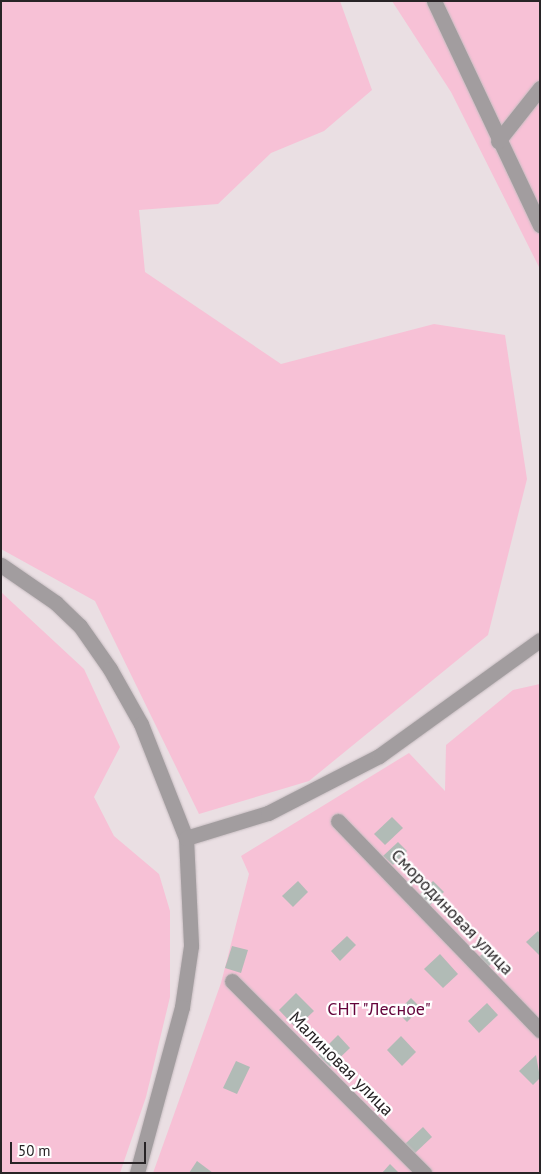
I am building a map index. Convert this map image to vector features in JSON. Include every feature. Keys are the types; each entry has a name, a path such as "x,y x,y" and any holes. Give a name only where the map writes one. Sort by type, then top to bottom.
{"street":[{"path":"434,1 498,141 540,225"},
{"path":"498,141 540,88"},
{"path":"1,566 56,603 80,626 105,662 141,724 186,838 191,946 182,1007 137,1173"},
{"path":"186,838 268,813 379,756 540,640"},
{"name":"Смородиновая улица","path":"338,821 540,1030"},
{"name":"Малиновая улица","path":"232,981 424,1173"}],"green space":[{"path":"1,1 340,1 372,90 324,131 271,153 218,204 139,210 145,272 281,364 434,324 505,335 527,479 488,635 309,781 199,814 95,601 1,549"},
{"path":"392,1 540,1 540,269 451,92"},
{"path":"1,592 84,669 120,747 94,797 114,836 159,874 170,911 170,997 146,1097 120,1173 1,1173"},
{"name":"СНТ \"Лесное\"","path":"540,684 540,1173 153,1173 221,983 249,874 241,856 409,753 445,791 446,745 513,690"}],"building":[{"path":"392,817 403,828 385,845 374,834"},
{"path":"398,842 407,851 393,865 383,856"},
{"path":"298,881 308,892 293,907 282,896"},
{"path":"433,881 444,892 428,907 418,896"},
{"path":"538,931 540,934 540,956 526,942"},
{"path":"347,936 356,945 340,961 331,951"},
{"path":"232,946 248,950 241,973 225,968"},
{"path":"491,946 500,955 488,967 479,957"},
{"path":"440,954 458,974 443,988 424,969"},
{"path":"296,993 314,1011 296,1028 279,1010"},
{"path":"411,998 421,1008 407,1022 397,1012"},
{"path":"487,1003 498,1015 479,1033 468,1021"},
{"path":"338,1035 350,1048 330,1067 318,1055"},
{"path":"401,1036 416,1052 402,1066 387,1050"},
{"path":"536,1055 540,1078 533,1085 519,1071"},
{"path":"236,1061 250,1067 237,1094 223,1088"},
{"path":"423,1127 432,1137 414,1154 405,1144"},
{"path":"197,1161 213,1173 189,1173"},
{"path":"390,1164 399,1173 382,1173"}]}
